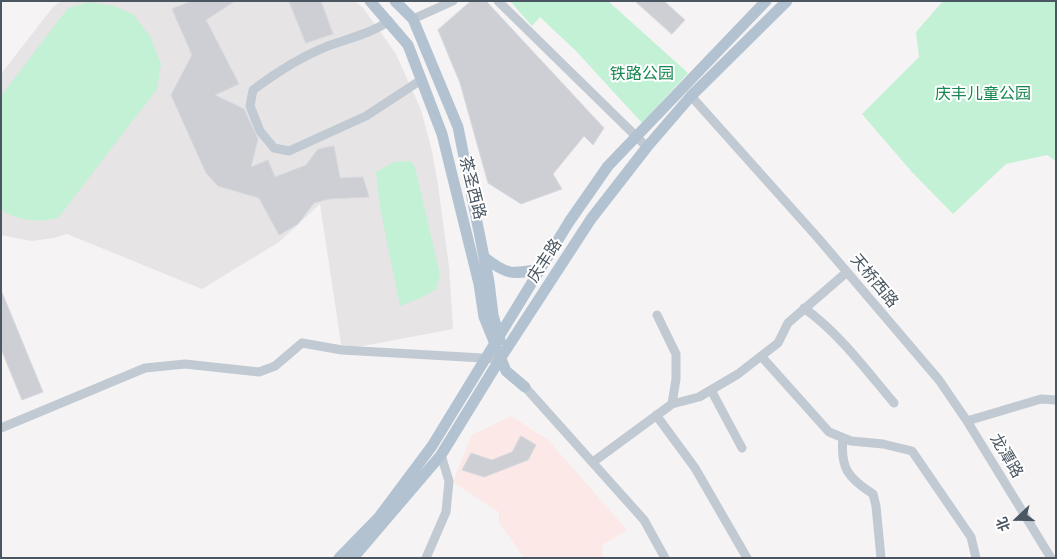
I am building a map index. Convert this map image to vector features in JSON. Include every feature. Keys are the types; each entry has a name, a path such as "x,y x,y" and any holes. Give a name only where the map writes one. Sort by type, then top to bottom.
{"main road":[{"name":"茶圣西路","path":"370,1 408,45 442,134 479,284 484,317 502,355 506,371 525,387"},
{"name":"茶圣西路","path":"395,1 413,20 458,127 484,257 496,341"},
{"path":"339,558 380,516 432,446 569,222 608,166 766,1"},
{"name":"庆丰路","path":"353,558 441,455 502,355 591,219 647,147 691,96 787,1"},
{"path":"484,257 506,272 515,273 541,268"}],"street":[{"path":"413,20 452,1"},
{"path":"498,1 647,147"},
{"path":"389,21 378,28 328,46 288,64 253,90 250,106 260,131 274,148 289,150 366,116 421,80"},
{"name":"天桥西路","path":"691,96 847,272 939,380 967,421"},
{"path":"593,462 672,404 699,397 738,374 778,343 788,323 847,272"},
{"path":"804,308 821,320 843,343 894,403"},
{"path":"657,314 676,354 676,379 672,404"},
{"path":"1,428 145,368 184,364 259,372 275,366 302,343 342,350 485,357 502,355"},
{"path":"761,356 829,432 843,438 912,451 971,537 976,558"},
{"name":"茶圣西路","path":"525,387 644,520 665,558"},
{"path":"711,390 742,448"},
{"path":"967,421 1041,399 1056,400"},
{"path":"656,415 695,468 747,558"},
{"name":"龙潭路","path":"967,421 1051,558"},
{"path":"843,438 845,469 853,481 872,494 876,506 881,558"},
{"path":"426,558 446,512 449,481 441,455"}],"shaded area":[{"path":"61,1 355,1 364,9 396,54 421,110 432,151 438,185 449,267 453,329 342,350 320,204 279,242 202,289 67,234 32,241 1,235 1,74 53,7"},
{"path":"511,416 548,440 627,530 602,545 603,558 524,558 499,522 499,512 453,482 472,435"}],"green space":[{"name":"铁路公园","path":"510,1 608,1 688,73 642,123 576,51 540,17 532,26"},
{"name":"庆丰儿童公园","path":"943,1 1056,1 1056,161 1047,155 1006,164 953,214 911,171 862,114 919,57 916,32"},
{"path":"89,2 114,6 133,14 150,36 161,64 157,89 58,218 36,221 15,217 1,210 1,96 68,8"},
{"path":"410,161 415,167 440,275 436,289 423,297 400,306 380,207 376,172 394,162"}],"building":[{"path":"192,1 235,1 206,20 239,84 215,95 244,109 258,139 251,167 268,160 275,177 306,165 318,149 334,146 340,178 363,177 369,197 329,199 314,203 298,224 279,235 259,198 218,186 206,173 171,95 192,55 172,9"},
{"path":"289,1 321,1 333,34 306,43"},
{"path":"471,1 486,1 604,128 593,145 584,136 553,174 562,189 521,204 488,183 460,83 438,30"},
{"path":"635,1 664,1 685,20 672,34"},
{"path":"1,290 43,392 22,400 1,349"},
{"path":"521,436 536,445 528,460 484,477 462,470 471,453 492,460 512,452"}]}
